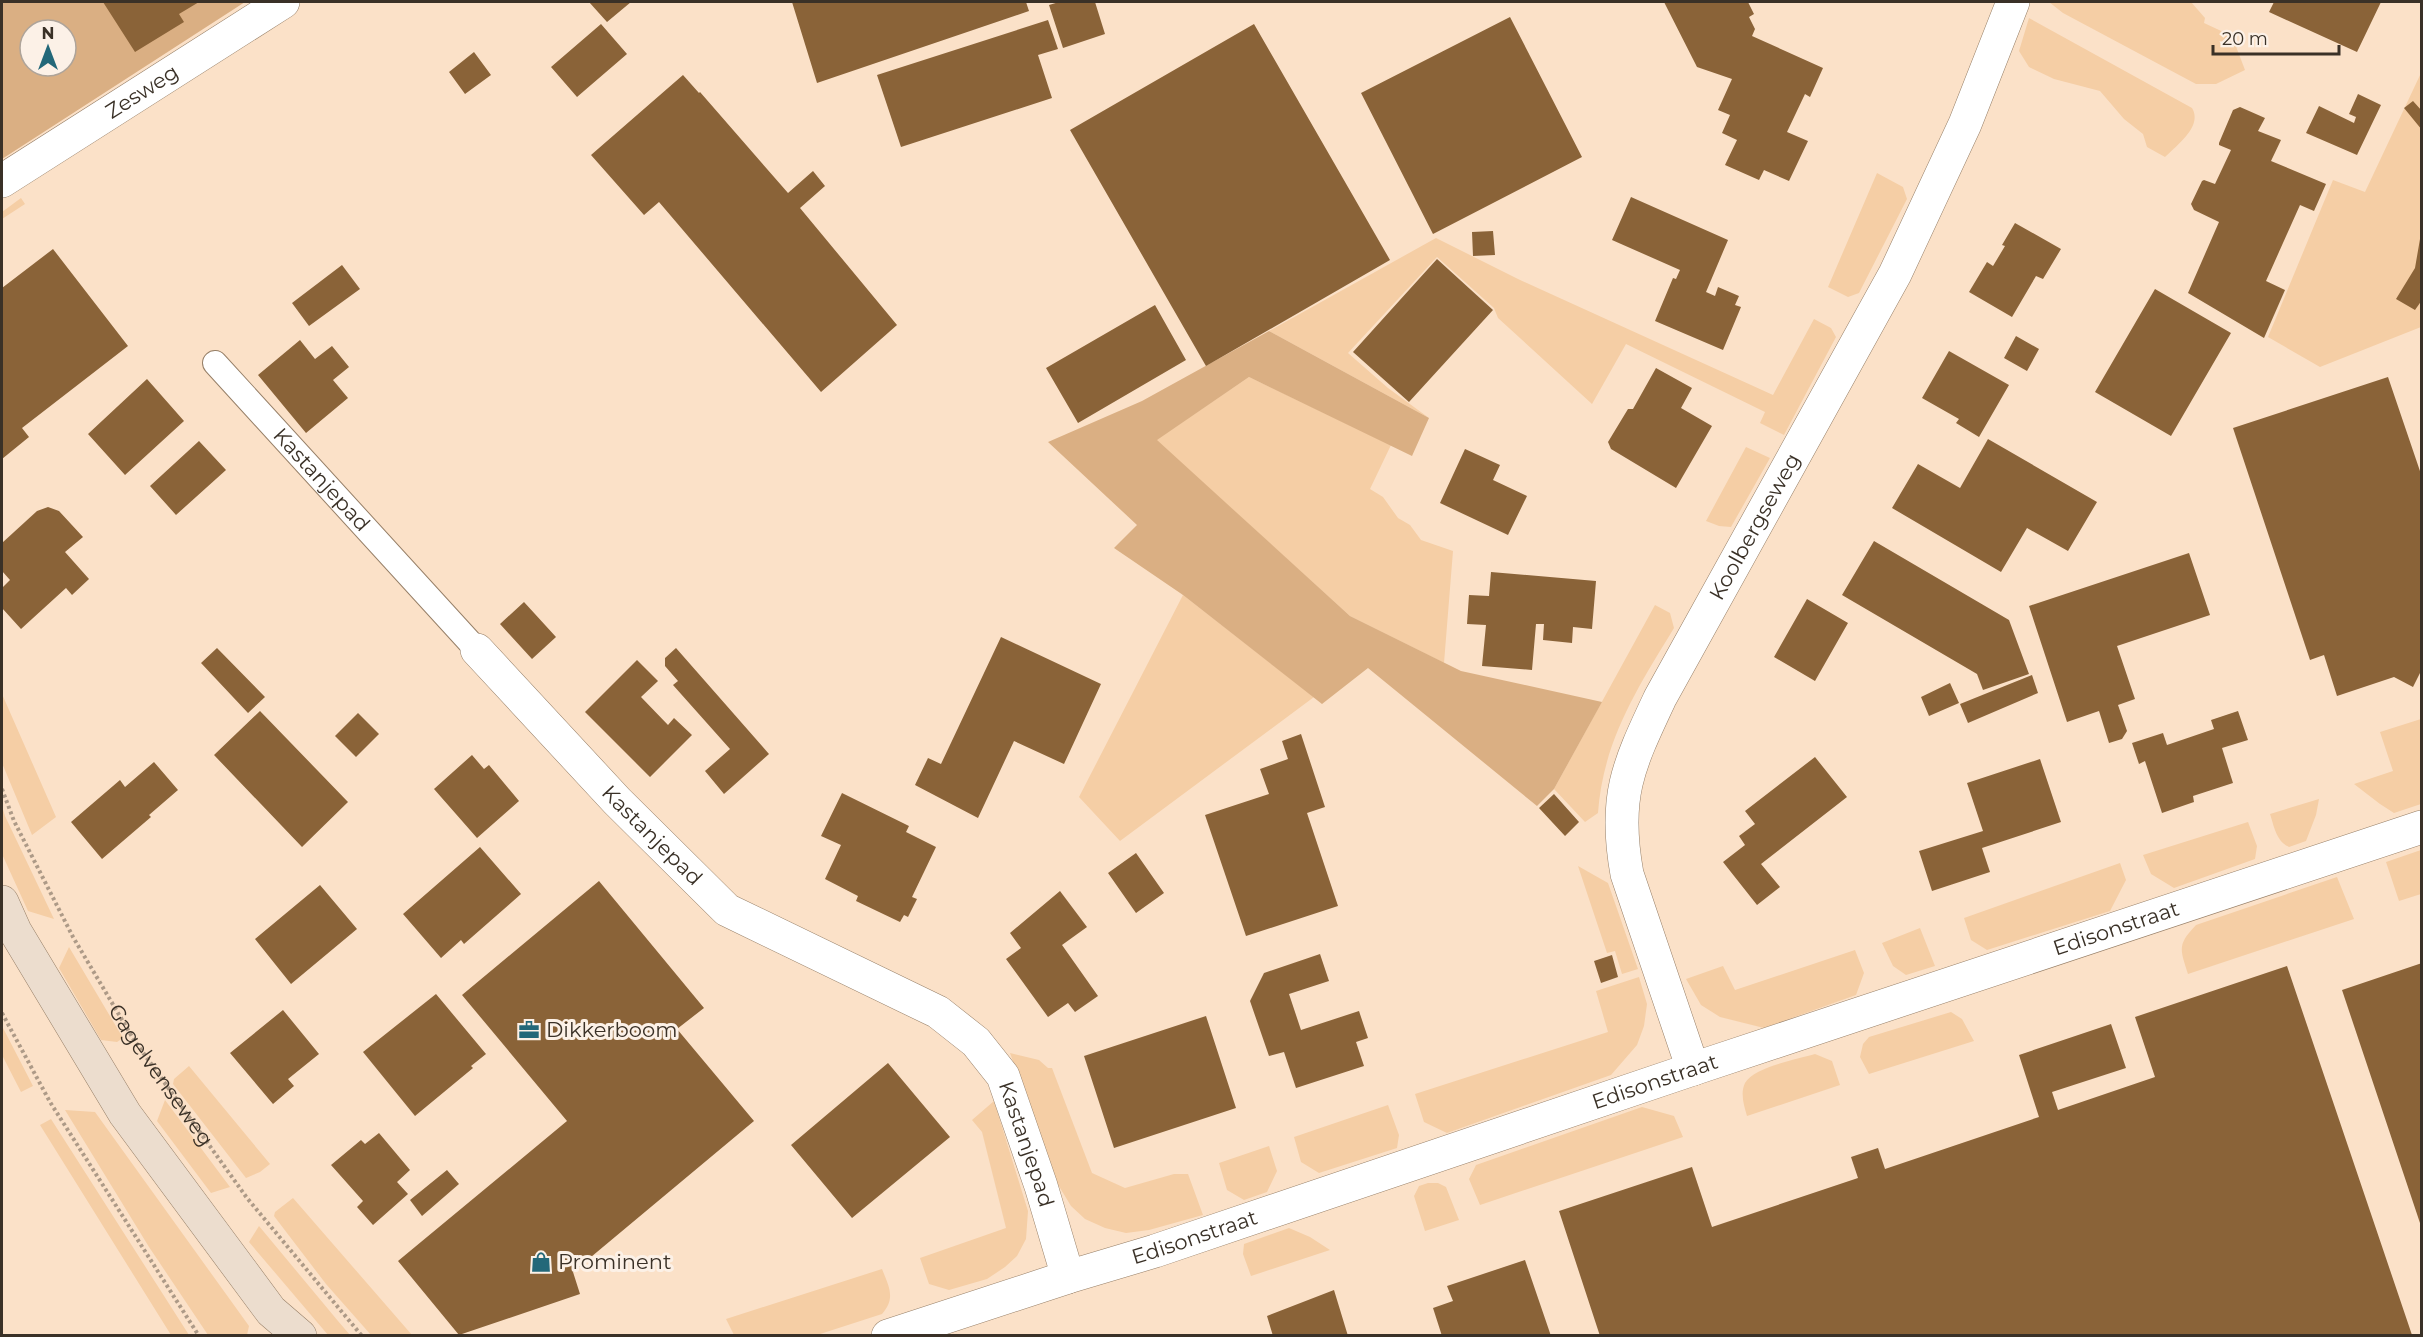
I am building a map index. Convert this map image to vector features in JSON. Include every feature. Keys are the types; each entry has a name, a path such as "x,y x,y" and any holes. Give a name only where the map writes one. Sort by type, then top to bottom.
{"main road":[{"path":"2,902 15,931 125,1114 276,1323 300,1335"}],"street":[{"name":"Zesweg","path":"2,181 283,2"},
{"name":"Koolbergseweg","path":"1693,1069 1627,874 1622,846 1621,820 1624,786 1634,752 1660,698 1895,274 1965,124 2013,2"},
{"name":"Kastanjepad","path":"477,650 617,801 727,910 938,1012 976,1042 1003,1076 1041,1186 1068,1276"},
{"name":"Edisonstraat","path":"888,1335 1068,1276 1165,1248 1693,1069 2421,827"}],"lane":[{"name":"Kastanjepad","path":"215,363 477,650"}],"path":[{"name":"Gagelvenseweg","path":"2,789 14,821 73,937 134,1040 248,1198 362,1335"},
{"path":"2,1013 50,1102 199,1335"}],"shaded area":[{"path":"2,2 245,2 2,159"},
{"path":"2049,2 2191,2 2205,18 2204,23 2232,36 2245,70 2216,84 2196,84 2063,13"},
{"path":"2029,18 2192,108 2194,122 2187,135 2165,157 2147,147 2143,134 2124,119 2100,91 2054,79 2029,67 2019,51"},
{"path":"2421,73 2421,327 2320,367 2268,337 2333,180 2365,192"},
{"path":"1877,173 1903,187 1907,199 1859,293 1848,297 1828,287"},
{"path":"21,198 25,204 2,219 2,212"},
{"path":"1436,238 1518,279 1773,395 1814,319 1831,328 1836,337 1784,435 1760,423 1765,412 1626,344 1592,404 1498,318 1494,308 1437,257 1348,353 1388,388 1429,418 1269,331"},
{"path":"1269,331 1429,418 1412,456 1249,377 1157,440 1350,616 1461,671 1602,702 1554,789 1537,806 1368,668 1322,704 1183,595 1114,548 1137,525 1048,442 1142,401"},
{"path":"1249,377 1391,445 1370,489 1383,497 1398,518 1410,525 1421,540 1453,551 1444,663 1350,616 1156,440"},
{"path":"1746,447 1770,458 1731,527 1719,526 1706,521"},
{"path":"1183,595 1314,697 1120,841 1079,797"},
{"path":"1655,605 1670,613 1674,628 1624,716 1607,762 1598,813 1585,822 1554,789"},
{"path":"2,694 56,817 32,835 2,763"},
{"path":"2421,719 2421,804 2394,813 2354,784 2393,771 2380,732"},
{"path":"2319,799 2316,815 2306,841 2289,847 2281,841 2270,814"},
{"path":"2,806 54,919 28,911 2,854"},
{"path":"2248,822 2257,846 2255,859 2174,888 2151,874 2143,855"},
{"path":"2421,850 2421,894 2399,901 2386,862"},
{"path":"2120,863 2126,880 2110,911 1987,950 1971,940 1964,918"},
{"path":"1578,866 1608,883 1638,969 1622,974 1615,951 1607,953"},
{"path":"2337,877 2354,919 2188,974 2182,948 2196,925"},
{"path":"1920,928 1935,966 1906,975 1893,966 1882,943"},
{"path":"69,947 123,1038 117,1042 101,1040 59,968"},
{"path":"1855,950 1864,973 1856,995 1764,1028 1720,1017 1701,1005 1686,979 1723,966 1735,990"},
{"path":"1639,977 1647,1004 1644,1026 1637,1045 1611,1075 1447,1133 1424,1122 1415,1094 1608,1032 1596,991"},
{"path":"1951,1012 1962,1019 1974,1041 1869,1074 1860,1057 1863,1044 1869,1037"},
{"path":"2,1026 33,1086 21,1092 2,1055"},
{"path":"1010,1053 1039,1060 1048,1068 1052,1068 1092,1173 1125,1188 1174,1174 1188,1174 1203,1215 1149,1230 1126,1233 1105,1228 1085,1219 1071,1206 1054,1178"},
{"path":"1815,1054 1832,1061 1840,1085 1747,1116 1743,1091 1750,1077 1777,1064"},
{"path":"189,1066 270,1164 260,1172 246,1178 173,1084 174,1079"},
{"path":"165,1100 230,1187 211,1193 157,1121"},
{"path":"994,1101 1028,1211 1026,1239 1017,1256 987,1279 949,1290 929,1284 920,1258 1006,1228 982,1132 972,1120"},
{"path":"1388,1105 1399,1135 1397,1148 1319,1173 1301,1162 1294,1137"},
{"path":"1642,1107 1674,1116 1683,1137 1480,1205 1469,1179 1476,1165"},
{"path":"65,1110 95,1112 249,1326 247,1335 208,1335 149,1247"},
{"path":"51,1119 189,1335 171,1335 40,1125"},
{"path":"1269,1146 1277,1171 1267,1192 1244,1200 1227,1190 1219,1163"},
{"path":"1438,1183 1446,1187 1459,1220 1425,1231 1414,1196 1419,1186"},
{"path":"293,1198 412,1335 371,1335 326,1284 274,1216 275,1212"},
{"path":"259,1226 350,1335 328,1335 249,1242"},
{"path":"1289,1228 1310,1237 1330,1250 1251,1276 1243,1254 1244,1244"},
{"path":"882,1269 890,1297 882,1314 817,1335 734,1335 726,1319"}],"building":[{"path":"103,2 199,2 179,14 184,22 135,52"},
{"path":"589,2 631,2 607,22"},
{"path":"792,2 1026,2 1029,11 817,83"},
{"path":"1059,2 1095,2 1105,34 1063,48 1049,5"},
{"path":"1664,2 1748,2 1754,14 1749,17 1755,29 1752,36 1823,68 1810,97 1805,94 1787,132 1808,141 1789,181 1764,170 1759,180 1725,165 1737,140 1722,133 1730,115 1718,110 1732,79 1697,67"},
{"path":"2274,2 2381,2 2357,52 2269,12"},
{"path":"1510,17 1582,157 1433,234 1361,93"},
{"path":"1048,20 1058,49 1038,55 1052,98 901,147 877,75"},
{"path":"601,24 627,54 577,97 551,67"},
{"path":"1254,24 1390,260 1206,366 1070,130"},
{"path":"474,52 491,75 465,94 449,72"},
{"path":"683,75 788,193 813,171 825,186 800,208 897,325 821,392 659,202 644,215 591,155"},
{"path":"2358,94 2381,105 2357,155 2306,133 2319,106 2354,123 2356,117 2349,114"},
{"path":"2413,101 2422,111 2422,130 2404,108"},
{"path":"2240,107 2265,118 2258,131 2281,140 2271,161 2326,184 2314,211 2300,205 2266,281 2285,290 2264,338 2188,293 2219,222 2194,210 2191,204 2202,181 2215,184 2231,150 2219,143 2233,110"},
{"path":"1631,197 1728,240 1706,292 1715,296 1718,287 1739,296 1735,305 1741,307 1723,350 1655,321 1673,278 1676,279 1680,270 1612,240"},
{"path":"2015,223 2061,249 2043,279 2036,276 2012,317 1969,292 1987,262 1993,266"},
{"path":"1493,231 1495,255 1473,256 1472,232"},
{"path":"2420,239 2422,300 2415,310 2396,299 2415,268"},
{"path":"53,249 128,346 22,428 29,437 2,459 2,288"},
{"path":"1437,259 1493,310 1409,402 1353,352"},
{"path":"342,265 360,289 309,326 292,303"},
{"path":"2155,289 2231,333 2171,436 2095,392"},
{"path":"1155,305 1186,360 1078,423 1046,368"},
{"path":"2016,336 2039,349 2027,371 2004,358"},
{"path":"300,340 315,359 332,346 349,367 333,380 348,398 306,433 258,375"},
{"path":"1949,351 2009,385 1979,437 1956,423 1959,419 1922,398"},
{"path":"1656,368 1692,388 1681,408 1712,426 1676,488 1611,449 1608,442 1628,409 1633,409"},
{"path":"2388,377 2422,477 2422,669 2413,687 2394,677 2337,696 2324,655 2310,660 2233,428"},
{"path":"147,379 184,421 125,475 88,434"},
{"path":"1988,439 2097,502 2068,551 2027,528 2001,572 1892,508 1918,464 1960,488"},
{"path":"199,441 226,470 176,515 150,486"},
{"path":"1465,449 1500,465 1493,480 1527,496 1508,535 1440,503"},
{"path":"48,507 59,511 83,537 65,552 89,579 72,595 66,588 21,629 2,608 2,588 10,580 2,571 2,543 37,511"},
{"path":"1874,541 2009,620 2029,674 1983,690 1977,674 1842,595"},
{"path":"2189,553 2210,615 2117,646 2135,699 2118,705 2127,731 2122,739 2109,743 2099,711 2067,722 2029,606"},
{"path":"1491,572 1596,581 1592,629 1573,627 1572,643 1543,640 1544,624 1536,624 1532,670 1482,666 1486,625 1467,624 1469,595 1489,596"},
{"path":"1807,599 1848,623 1815,681 1774,657"},
{"path":"524,602 556,637 532,659 500,624"},
{"path":"1001,637 1101,684 1064,764 1014,741 978,818 915,785 928,758 941,764"},
{"path":"217,648 265,697 248,713 201,663"},
{"path":"676,648 769,754 724,794 705,771 730,749 673,685 678,681 665,666 665,658"},
{"path":"637,660 658,681 641,697 668,725 674,718 692,735 650,777 585,712"},
{"path":"2032,675 2038,693 1968,723 1960,704"},
{"path":"1950,683 1959,703 1929,716 1921,697"},
{"path":"260,711 348,802 302,847 214,755"},
{"path":"2238,711 2248,740 2222,748 2233,783 2193,796 2194,802 2162,813 2145,761 2139,764 2132,743 2163,733 2167,745 2214,729 2211,720"},
{"path":"358,713 379,734 356,757 335,736"},
{"path":"1301,734 1325,807 1307,813 1338,906 1246,936 1205,815 1269,794 1260,769 1288,759 1282,741"},
{"path":"472,755 484,769 489,765 519,801 477,838 434,789"},
{"path":"1815,757 1847,797 1761,864 1780,887 1757,905 1723,862 1745,845 1739,836 1755,824 1745,811"},
{"path":"2040,759 2061,822 1982,848 1990,872 1932,891 1919,851 1983,831 1967,783"},
{"path":"154,762 178,790 149,815 151,817 102,859 71,822 120,780 125,787"},
{"path":"842,793 909,826 906,832 936,847 912,897 917,899 908,917 904,915 900,922 856,901 858,896 825,879 841,845 821,836"},
{"path":"1554,794 1579,822 1565,836 1539,808"},
{"path":"480,847 521,894 464,944 461,940 441,958 403,914"},
{"path":"1136,853 1164,893 1136,913 1108,873"},
{"path":"599,881 704,1008 677,1029 754,1121 573,1272 580,1294 459,1335 398,1261 567,1121 462,995"},
{"path":"320,885 357,929 291,984 255,939"},
{"path":"1060,891 1087,927 1062,945 1098,996 1075,1012 1068,1003 1048,1017 1006,959 1021,948 1010,933"},
{"path":"1320,954 1329,981 1289,994 1301,1030 1359,1011 1368,1038 1356,1042 1364,1066 1296,1088 1284,1052 1269,1056 1250,1001 1264,973"},
{"path":"1612,955 1618,977 1601,983 1594,961"},
{"path":"2422,963 2422,1226 2421,1226 2342,990"},
{"path":"2287,966 2412,1335 1600,1336 1559,1211 1692,1167 1712,1227 1858,1178 1851,1157 1878,1148 1885,1169 2039,1117 2019,1055 2111,1024 2126,1068 2052,1092 2058,1110 2155,1077 2135,1017"},
{"path":"436,994 486,1054 471,1066 473,1068 415,1116 363,1052"},
{"path":"283,1010 319,1054 288,1079 294,1086 273,1104 230,1053"},
{"path":"1206,1016 1236,1108 1114,1148 1084,1056"},
{"path":"888,1063 950,1137 852,1218 791,1145"},
{"path":"379,1133 410,1170 397,1182 408,1194 373,1225 357,1207 363,1201 331,1165 361,1140 365,1144"},
{"path":"447,1170 459,1184 422,1216 410,1200"},
{"path":"1525,1260 1551,1336 1442,1336 1433,1308 1453,1301 1447,1286"},
{"path":"1334,1290 1348,1336 1273,1336 1267,1316"}],"place":[{"name":"Dikkerboom","path":"529,1030"},
{"name":"Prominent","path":"541,1262"}]}
